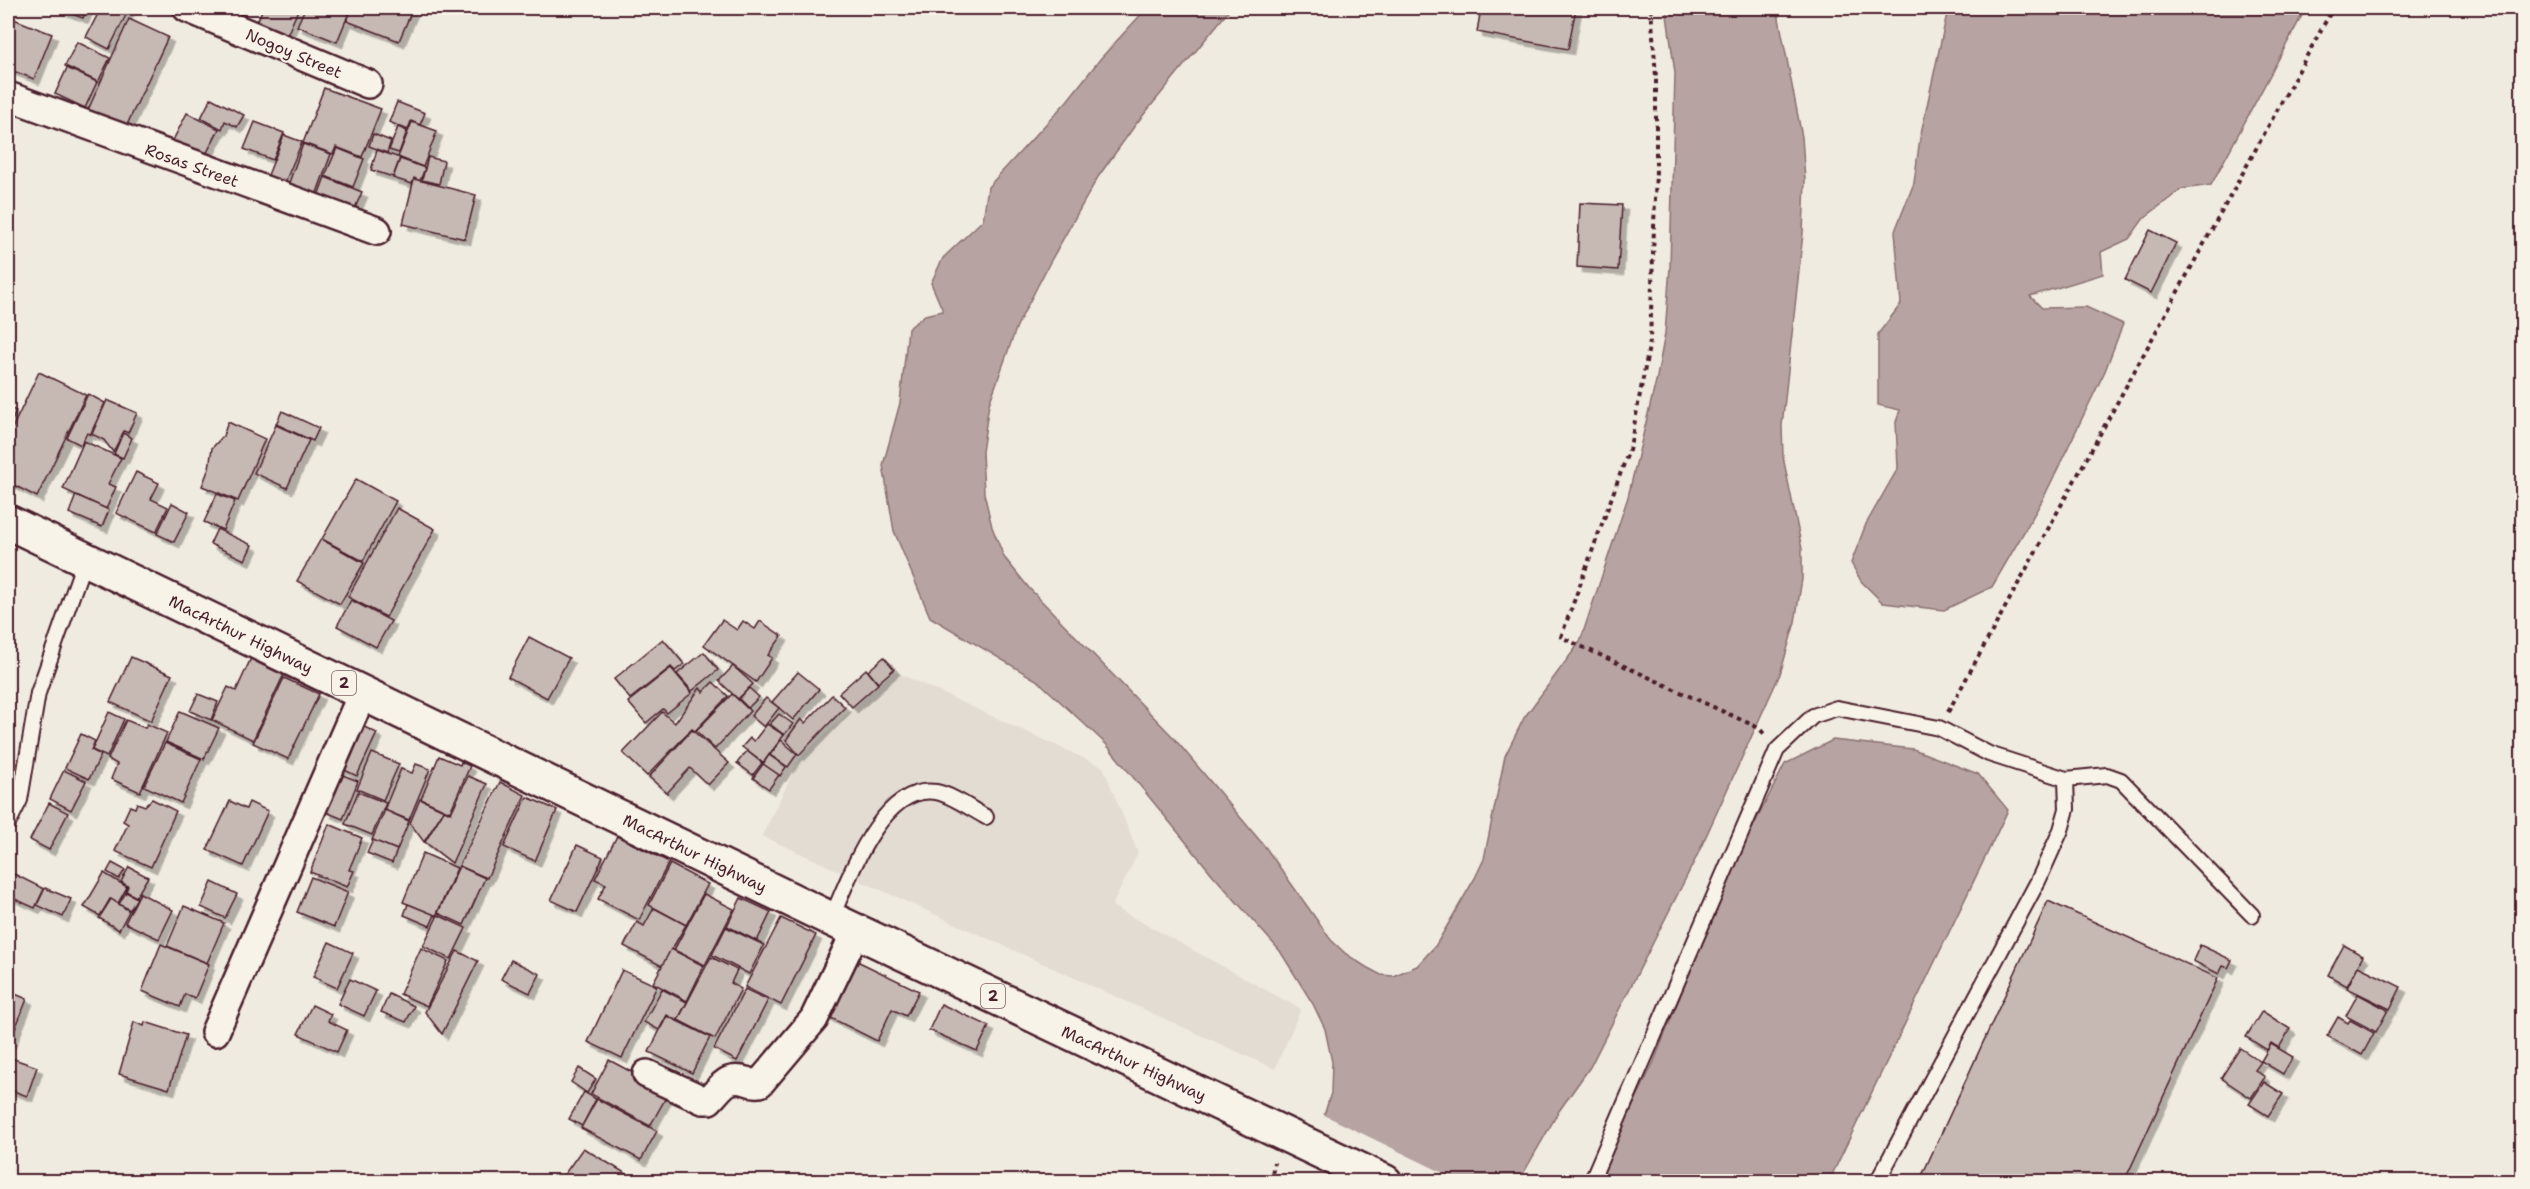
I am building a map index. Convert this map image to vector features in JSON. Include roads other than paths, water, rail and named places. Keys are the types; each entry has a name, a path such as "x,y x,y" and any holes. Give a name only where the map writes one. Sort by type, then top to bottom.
{"highway":[{"name":"MacArthur Highway","path":"8,522 844,925 1385,1182"}],"street":[{"name":"Nogoy Street","path":"187,8 368,84"},
{"name":"Rosas Street","path":"8,96 377,231"},
{"path":"215,1032 363,692"},
{"path":"647,1074 703,1100 709,1100 728,1080 735,1078 755,1084 760,1083 814,1018 844,925"}],"lane":[{"path":"8,824 20,800 38,693 85,559"},
{"path":"1591,1182 1777,750 1813,716 1837,708 1940,728 1989,754 2066,779 2107,775 2121,780 2252,915"},
{"path":"1877,1182 2038,881 2061,830 2067,809 2066,779"},
{"path":"844,925 866,843 890,810 906,798 920,792 937,792 986,817"}]}
